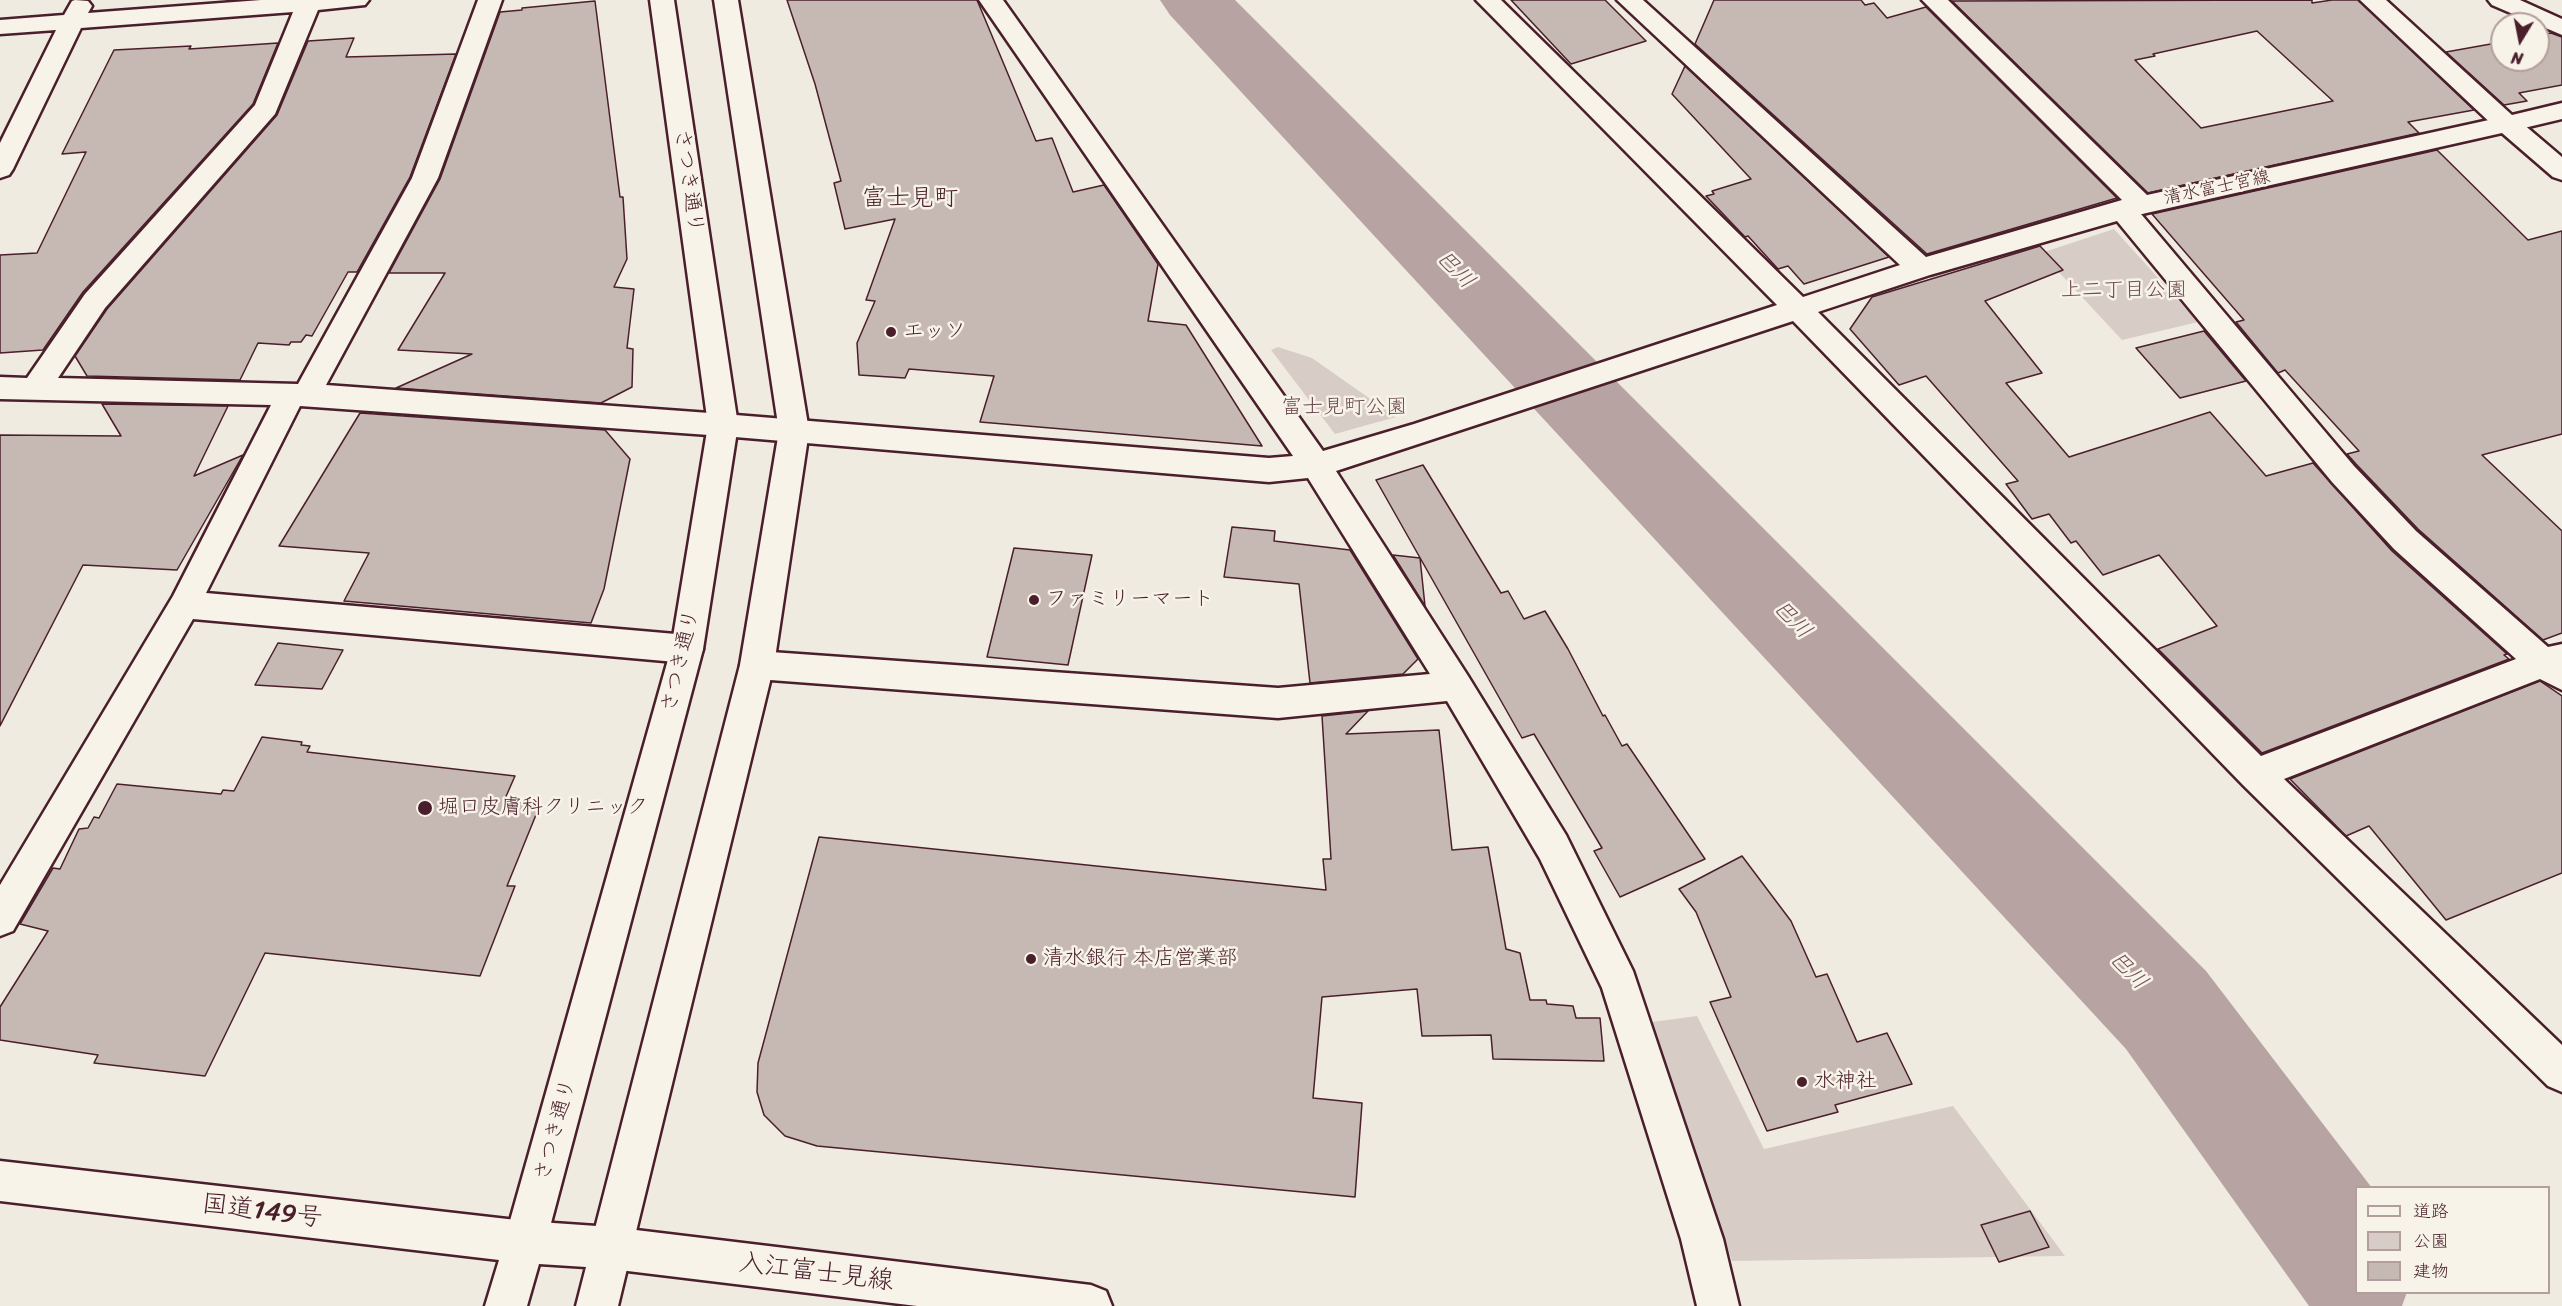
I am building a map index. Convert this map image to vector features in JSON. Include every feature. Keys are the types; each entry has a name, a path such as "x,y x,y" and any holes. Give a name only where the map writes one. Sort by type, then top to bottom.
{"main road":[{"path":"0,27 78,11 357,0"},
{"path":"0,919 184,605 299,394 426,178 490,0"},
{"name":"さつき通り","path":"506,1306 687,649 723,425 662,0"},
{"path":"597,1306 757,665 794,431 726,0"},
{"path":"991,0 1316,465 1456,687 1553,848 1620,984 1702,1239 1718,1306"},
{"path":"1488,0 1790,311 2255,774 2562,1072"},
{"path":"1629,0 1921,268"},
{"name":"清水富士宮線","path":"1934,0 2132,207 2562,111"},
{"path":"2372,0 2506,124 2562,171"},
{"path":"2500,0 2562,28"},
{"path":"36,388 95,301 266,108 320,2"},
{"path":"0,168 78,11"},
{"path":"0,388 299,394 723,425 1269,470 1316,465 1418,434 1921,268 2132,207 2343,474 2405,540 2556,665"},
{"path":"184,605 687,649"},
{"path":"757,665 1278,703 1456,687"},
{"path":"2255,774 2556,665"},
{"name":"国道149号","path":"0,1181 525,1242 611,1248"},
{"name":"入江富士見線","path":"611,1248 1091,1306"}],"green space":[{"name":"上二丁目公園","path":"2114,229 2198,322 2122,340 2041,253"},
{"name":"富士見町公園","path":"1278,347 1312,358 1396,417 1335,434 1271,350"},
{"path":"1697,1016 1764,1149 1953,1106 2065,1256 1732,1261 1652,1022"}],"building":[{"path":"787,0 977,0 1036,141 1052,138 1073,192 1104,185 1158,264 1148,321 1186,325 1262,446 980,422 994,376 909,369 905,378 859,375 857,343 875,301 866,300 895,219 845,229 834,183 841,181 815,84"},
{"path":"1511,0 1605,0 1646,41 1571,64"},
{"path":"1714,0 1861,0 1865,5 1874,3 1887,18 1926,7 2117,198 1927,254 1695,44"},
{"path":"2312,0 2312,3 2358,0 2474,110 2408,122 2419,133 2148,193 1952,1","holes":["2257,31 2333,101 2201,128 2135,60"]},
{"path":"595,1 620,197 623,197 627,259 614,287 634,289 627,348 633,349 632,387 601,403 396,388 472,354 398,350 445,273 389,273 440,179 500,12"},
{"path":"2550,33 2562,37 2562,85 2519,93 2527,101 2504,105 2446,52 2490,44 2490,72 2550,72"},
{"path":"354,38 346,57 456,54 410,177 357,272 348,272 312,336 306,335 301,342 291,342 289,345 258,343 240,380 87,376 75,356 107,309 277,115 308,41"},
{"path":"278,43 253,104 83,292 43,350 0,353 0,255 37,253 86,152 62,154 114,50 191,46 189,49"},
{"path":"1685,66 1889,257 1804,284 1788,266 1778,269 1748,236 1745,237 1706,196 1714,194 1712,191 1751,179 1672,94"},
{"path":"2437,150 2528,240 2562,231 2562,434 2482,455 2562,531 2562,633 2543,640 2418,529 2356,464 2347,454 2359,451 2285,370 2278,373 2236,322 2244,320 2152,214"},
{"path":"2040,246 2063,270 1985,301 2042,373 2006,383 2069,457 2210,412 2266,476 2313,463 2392,551 2507,654 2504,655 2509,659 2262,753 2158,649 2217,626 2159,555 2103,575 2076,541 2071,543 2049,514 2032,519 2006,484 2018,481 1926,376 1899,385 1850,329 1872,297"},
{"path":"2204,331 2246,381 2180,398 2136,348"},
{"path":"102,404 228,406 194,476 243,455 177,570 83,565 0,726 0,435 121,436"},
{"path":"360,413 605,430 630,459 604,589 591,623 344,601 369,553 279,546"},
{"path":"1423,465 1501,593 1508,591 1524,619 1545,611 1622,746 1627,744 1705,859 1620,897 1594,851 1602,848 1534,734 1522,738 1376,480"},
{"path":"1232,527 1275,531 1274,541 1350,550 1418,659 1403,674 1310,683 1299,584 1224,577"},
{"path":"1014,548 1092,555 1068,665 987,657"},
{"path":"1393,555 1420,558 1425,606"},
{"path":"278,643 343,650 322,689 255,685"},
{"path":"2540,681 2562,696 2562,873 2446,920 2369,826 2346,836 2290,779"},
{"name":"清水銀行 本店営業部","path":"1368,711 1346,734 1439,730 1452,850 1488,847 1506,949 1520,953 1530,1000 1546,1000 1547,1004 1573,1006 1576,1018 1600,1018 1604,1061 1493,1059 1491,1035 1422,1036 1417,989 1322,997 1313,1098 1362,1103 1355,1197 817,1146 785,1136 764,1115 757,1092 758,1063 819,837 1326,890 1323,859 1331,859 1322,716"},
{"path":"262,737 302,742 301,745 310,746 307,752 515,776 504,801 540,805 507,886 515,886 480,976 265,953 205,1076 94,1063 98,1055 0,1040 0,1007 48,931 20,924 53,868 60,869 79,829 88,828 94,817 99,818 117,784 221,794 223,790 234,791"},
{"path":"1742,856 1791,921 1816,977 1827,974 1857,1042 1887,1033 1912,1084 1835,1105 1838,1112 1767,1131 1710,1002 1731,997 1696,912 1679,889"},
{"path":"2030,1211 2049,1247 1999,1262 1981,1225"}],"waterway":[{"name":"巴川","path":"1195,0 2166,1010 2355,1266"}],"place":[{"name":"エッソ","path":"891,332"},
{"name":"ファミリーマート","path":"1034,600"},
{"name":"堀口皮膚科クリニック","path":"425,808"},
{"name":"清水銀行 本店営業部","path":"1031,959"},
{"name":"水神社","path":"1802,1082"}],"district":[{"name":"富士見町","path":"910,199"}]}
